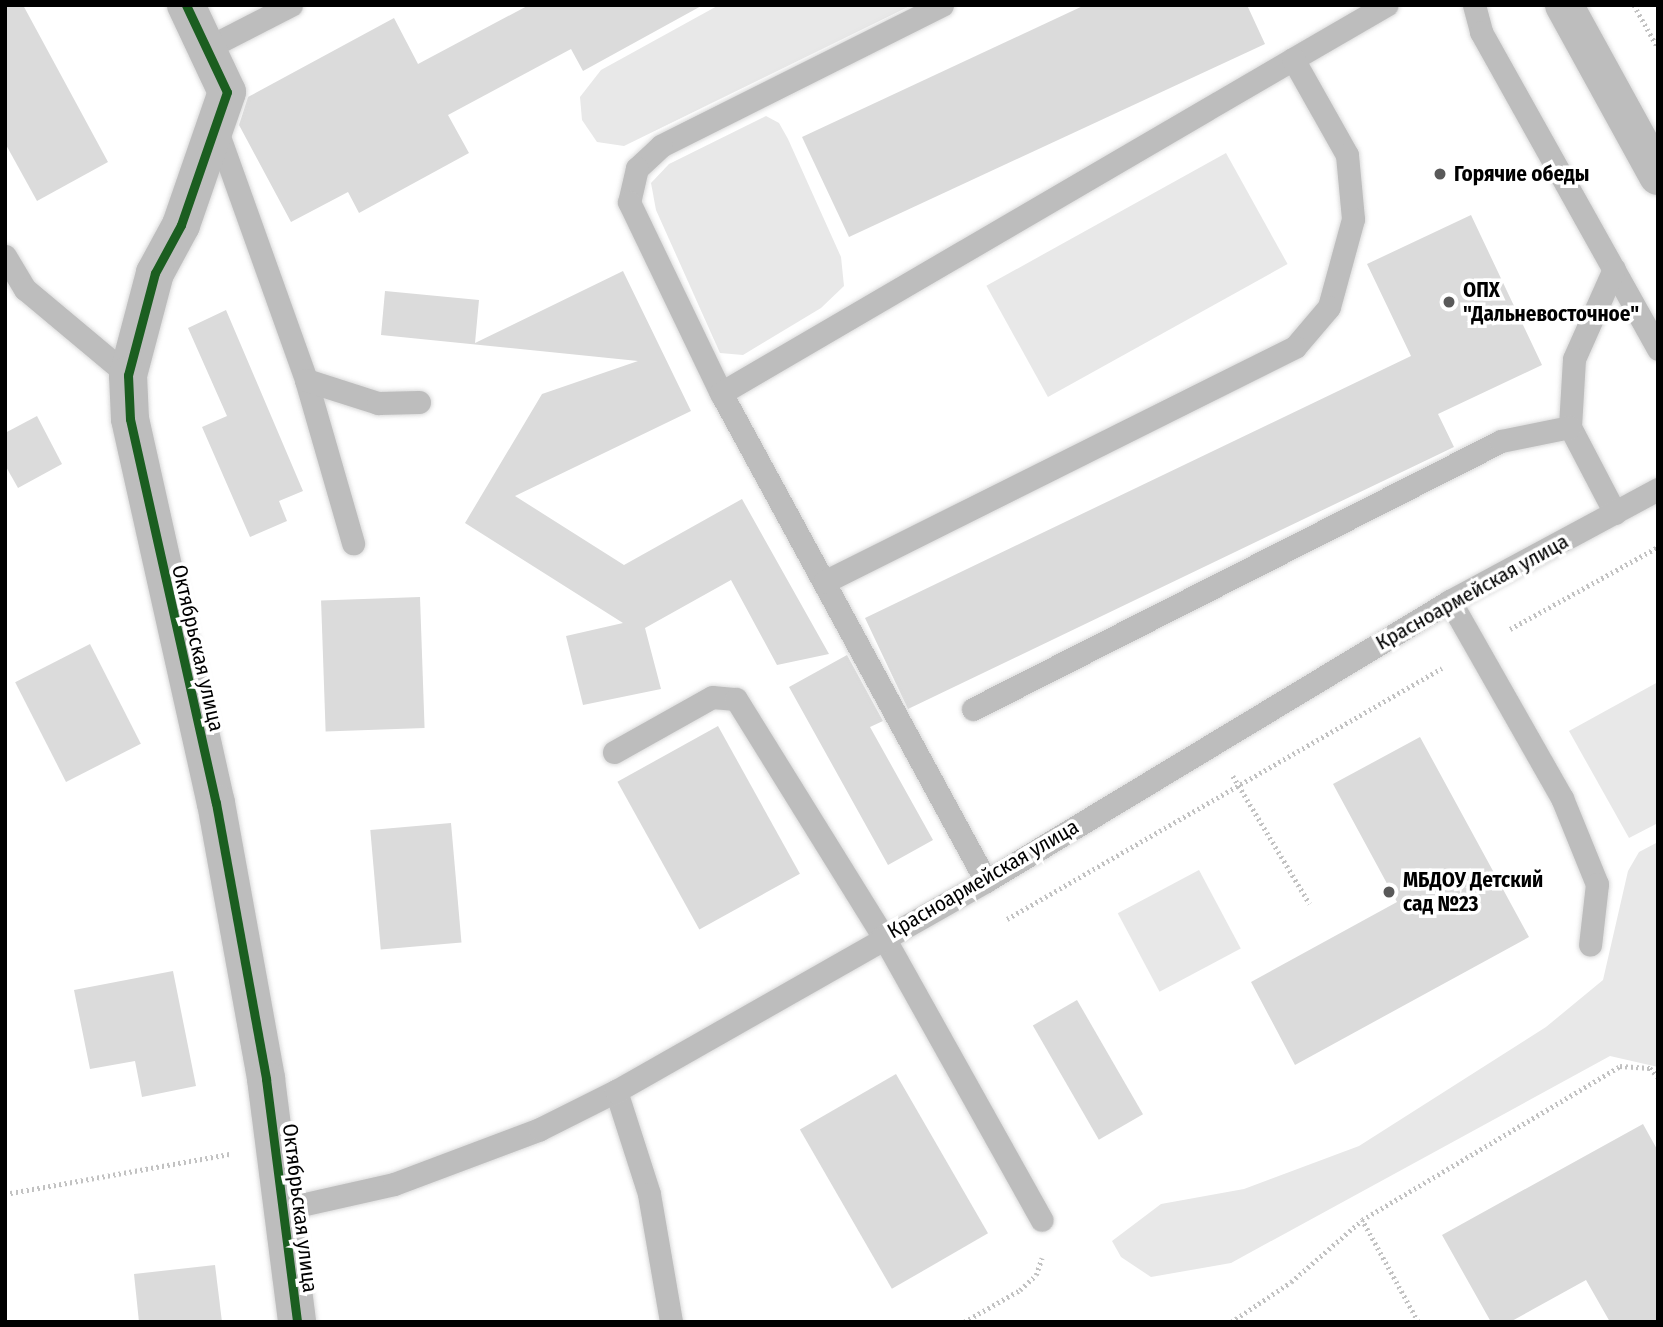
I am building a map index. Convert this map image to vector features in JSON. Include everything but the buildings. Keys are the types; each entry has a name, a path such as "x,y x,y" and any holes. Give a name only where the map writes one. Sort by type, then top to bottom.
{"street":[{"name":"Октябрьская улица","path":"186,5 209,47 227,92 217,131 181,225 155,272 128,375 130,419 216,803 275,1146 297,1322"},
{"path":"1564,5 1658,176"}],"lane":[{"path":"209,47 291,5"},
{"path":"942,5 716,114 636,168 629,202 721,393 986,881"},
{"path":"721,393 1386,5"},
{"path":"1474,5 1481,32 1658,349"},
{"path":"824,582 1295,347 1314,331 1329,307 1353,219 1354,180 1347,155 1293,59"},
{"path":"217,131 306,380 354,543"},
{"path":"5,256 25,289 128,375"},
{"path":"1614,269 1574,359 1570,427 1615,513"},
{"path":"306,380 378,403 419,402"},
{"path":"973,709 1501,441 1570,427"},
{"name":"Красноармейская улица","path":"283,1209 394,1184 540,1129 616,1091 883,936 986,881 1450,601 1658,489"},
{"path":"1450,601 1473,649 1562,798 1597,884 1590,945"},
{"path":"614,752 712,697 736,699 883,936 1042,1220"},
{"path":"616,1091 649,1194 671,1322"}],"path":[{"path":"1634,5 1658,48"},
{"path":"1001,922 1241,788 1473,649 1658,547"},
{"path":"1213,742 1310,904"},
{"path":"1231,1322 1292,1282 1362,1220 1620,1066 1650,1069 1658,1077"},
{"path":"5,1194 275,1146"},
{"path":"964,1322 1037,1275 1046,1245 1042,1220"},
{"path":"1362,1220 1418,1322"}],"shaded area":[{"path":"719,5 912,5 624,146 597,142 582,120 580,97 601,70"},
{"path":"766,116 779,123 788,139 841,257 844,286 821,308 743,355 720,353 656,210 651,183 669,164"},
{"path":"1226,153 1288,264 1048,397 986,286"},
{"path":"1658,682 1658,823 1629,838 1569,731"},
{"path":"1658,842 1658,1067 1610,1056 1231,1263 1151,1277 1121,1257 1112,1241 1161,1204 1244,1189 1359,1146 1546,1027 1603,980 1628,871 1639,852"},
{"path":"1199,870 1241,949 1160,992 1118,913"}],"cycle path":[{"path":"186,5 227,92 181,225 155,273 128,375 130,419 216,803 266,1079 297,1322"}],"place":[{"name":"Горячие обеды","path":"1440,174"},
{"name":"ОПХ \"Дальневосточное\"","path":"1449,302"},
{"name":"МБДОУ Детский сад №23","path":"1389,892"}]}
